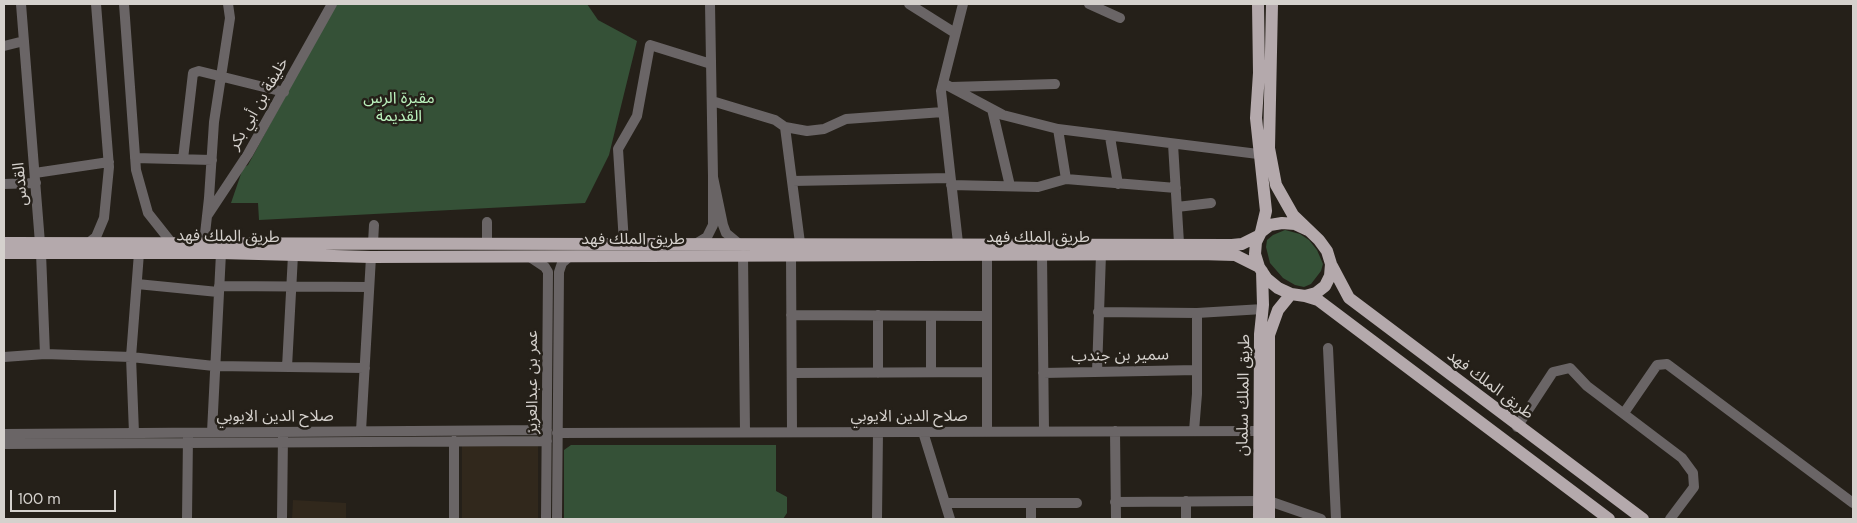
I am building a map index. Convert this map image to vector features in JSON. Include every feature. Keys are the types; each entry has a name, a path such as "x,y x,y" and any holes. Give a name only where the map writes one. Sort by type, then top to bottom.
{"main road":[{"path":"1258,4 1259,73 1256,118 1258,154 1266,211 1255,254 1260,269 1278,288 1291,294 1318,300 1608,519"},
{"path":"1272,4 1269,148 1276,185 1284,202 1327,251 1331,264 1330,276 1325,286 1316,293 1304,296"},
{"path":"1259,234 1270,225 1282,223 1295,224 1308,230"},
{"name":"طريق الملك فهد","path":"4,243 40,248 139,253 221,253 292,251 373,243 1232,245 1242,244 1259,234"},
{"name":"طريق الملك فهد","path":"4,253 91,241 204,243 371,257 570,256 717,243 743,255 1235,255 1260,269"},
{"name":"طريق الملك فهد","path":"1331,264 1349,298 1517,427 1643,519"},
{"name":"طريق الملك سلمان","path":"1260,269 1263,309 1260,431 1264,501 1269,519"},
{"name":"طريق الملك سلمان","path":"1259,519 1264,501 1269,335 1278,310 1291,294"}],"street":[{"name":"القدس","path":"21,4 36,178 45,354"},
{"path":"91,241 96,237 104,218 109,162 96,4"},
{"path":"124,4 135,158 145,206 171,242"},
{"name":"خليفة بن أبي بكر","path":"204,243 214,122 230,18 228,4"},
{"name":"خليفة بن أبي بكر","path":"207,216 243,162 332,4"},
{"path":"710,4 713,225 717,243"},
{"path":"909,4 956,33"},
{"path":"958,243 941,91 947,85 963,4"},
{"path":"1089,4 1120,18"},
{"path":"4,46 24,41"},
{"path":"624,243 618,150 636,116 650,45 711,64"},
{"path":"183,159 193,73 200,70 284,92"},
{"path":"947,85 1055,84"},
{"path":"947,85 1003,115 1058,129 1258,154"},
{"path":"712,101 774,120 784,127 807,131 824,129 846,119 943,112"},
{"path":"992,109 1010,186"},
{"path":"784,127 800,243"},
{"path":"1058,129 1066,180"},
{"path":"1110,137 1118,184"},
{"path":"1173,144 1179,244"},
{"path":"135,158 212,160"},
{"path":"4,184 109,162"},
{"path":"713,177 726,233 738,243"},
{"path":"792,181 951,181 1038,187 1066,180 1176,188"},
{"path":"1177,207 1211,203"},
{"path":"486,222 487,243"},
{"path":"373,243 374,225"},
{"path":"717,243 723,225"},
{"path":"287,366 292,251"},
{"path":"134,433 130,356 139,253"},
{"path":"212,432 221,253"},
{"path":"1042,254 1044,432"},
{"path":"1097,372 1101,254"},
{"path":"743,255 745,432"},
{"path":"791,255 792,432"},
{"path":"986,432 987,255"},
{"name":"عمر بن عبدالعزيز","path":"527,256 539,262 548,272 552,432 557,519"},
{"name":"عمر بن عبدالعزيز","path":"546,519 547,441 552,432 559,272 562,263 570,256"},
{"path":"361,431 371,257"},
{"path":"137,284 219,289 369,287"},
{"path":"1098,312 1197,313 1263,309"},
{"path":"1194,431 1197,313"},
{"path":"791,314 987,316"},
{"path":"878,315 878,372"},
{"path":"931,316 931,372"},
{"path":"1328,348 1336,519"},
{"path":"4,356 45,354 130,356 214,366 365,368"},
{"path":"1624,413 1657,365 1666,364 1853,504"},
{"path":"1517,427 1553,372 1570,368 1587,386 1682,458 1693,473 1694,487 1670,519"},
{"name":"سمير بن جندب","path":"1043,373 1197,370"},
{"path":"792,372 987,372"},
{"name":"صلاح الدين الايوبي","path":"4,434 134,433 188,438 212,432 283,437 361,431 1260,431"},
{"path":"1115,431 1116,519"},
{"path":"877,519 878,432"},
{"path":"923,432 950,519"},
{"path":"282,519 283,437"},
{"name":"صلاح الدين الايوبي","path":"4,444 283,437 547,441"},
{"path":"187,519 188,438"},
{"path":"454,441 454,519"},
{"path":"1186,501 1186,519"},
{"path":"1115,502 1264,501 1321,519"},
{"path":"945,503 1077,503"},
{"path":"1031,503 1031,519"}],"shaded area":[{"path":"462,444 538,444 538,519 462,519"},
{"path":"293,500 346,503 346,519 292,519"}],"green space":[{"name":"مقبرة الرس القديمة","path":"335,4 587,4 598,20 637,41 609,155 585,203 259,220 258,203 231,203 243,168 248,165"},
{"path":"1285,230 1300,234 1309,240 1317,250 1323,264 1321,271 1311,284 1304,287 1295,285 1283,278 1270,263 1266,247 1267,240"},
{"path":"571,445 776,445 776,491 787,497 787,513 783,519 564,519 564,450"}]}
